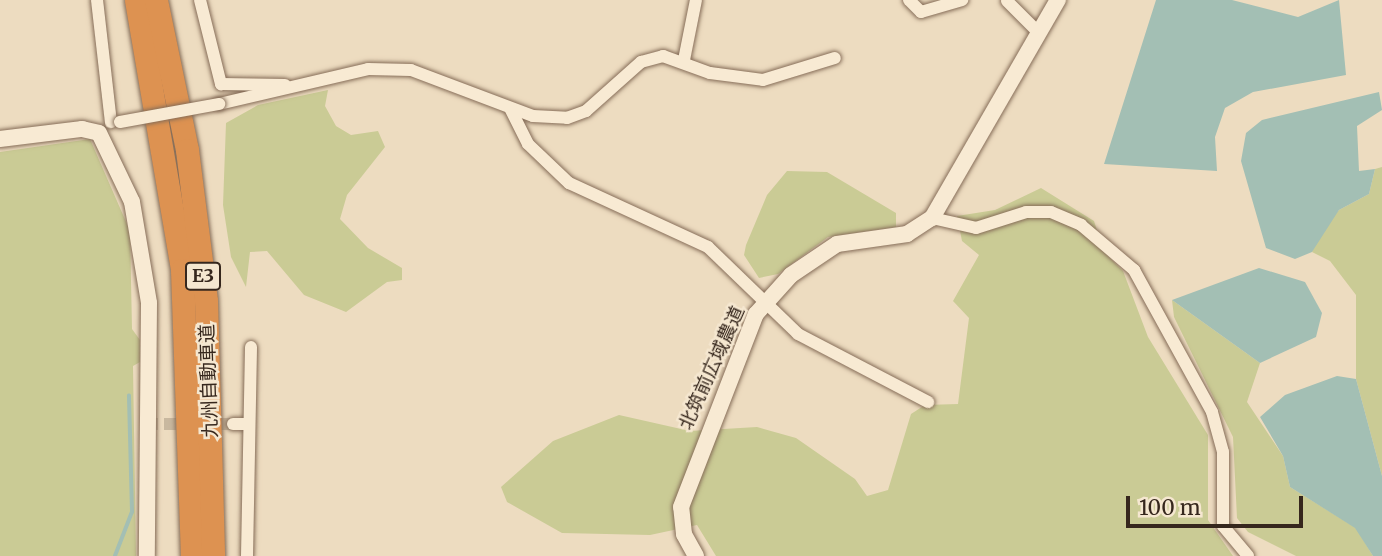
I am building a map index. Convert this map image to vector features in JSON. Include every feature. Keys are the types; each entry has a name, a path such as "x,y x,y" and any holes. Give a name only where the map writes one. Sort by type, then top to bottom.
{"highway":[{"name":"九州自動車道","path":"136,0 182,270 192,556"},
{"name":"九州自動車道","path":"156,0 187,150 206,301 213,556"}],"street":[{"path":"96,0 110,126 132,202 148,280 148,556"},
{"path":"200,0 221,84 303,85"},
{"path":"684,60 696,0"},
{"path":"909,0 920,12 962,0"},
{"path":"1007,0 1036,30"},
{"path":"1058,0 1036,30 932,218 976,228 1026,212 1051,212 1081,225 1135,270 1212,412 1223,452 1223,526 1248,556"},
{"path":"0,139 110,126 368,69 411,69 510,108 567,118 586,111 641,62 663,56 684,60 710,72 764,80 835,58"},
{"path":"510,108 528,144 569,183 708,247 768,299 798,334 928,402"},
{"name":"北筑前広域農道","path":"696,556 684,534 681,507 692,468 747,332 768,299 837,244 907,234 932,218"},
{"path":"247,556 251,346"},
{"path":"233,424 249,424"}],"green space":[{"path":"328,90 325,106 336,126 351,135 378,131 385,147 347,195 340,219 368,248 402,268 402,280 387,282 346,312 304,295 267,251 250,252 246,287 231,257 223,205 226,123 258,105"},
{"path":"90,139 130,231 132,329 140,340 140,362 133,366 136,556 0,556 0,152"},
{"path":"1382,167 1382,476 1356,379 1356,295 1330,261 1312,252 1321,230 1339,210 1369,194 1375,169"},
{"path":"787,171 827,172 896,213 896,227 828,237 778,274 759,278 744,255 746,245 767,195"},
{"path":"1041,188 1094,221 1104,252 1123,271 1148,337 1208,435 1208,520 1233,556 716,556 697,525 650,535 562,533 507,502 501,487 553,441 619,415 690,431 757,427 796,438 855,479 867,496 888,490 911,414 925,405 958,404 969,318 953,301 979,255 962,241 957,216 995,210"},
{"path":"1172,300 1260,363 1247,402 1283,456 1290,487 1356,528 1373,556 1296,556 1248,532 1237,518 1233,437 1174,317"}],"shaded area":[{"path":"1156,0 1232,0 1298,17 1339,0 1346,75 1253,92 1225,108 1215,137 1217,171 1104,164"},
{"path":"1379,92 1382,110 1357,126 1359,171 1375,169 1369,194 1339,210 1312,252 1295,259 1266,248 1241,161 1246,133 1262,120"},
{"path":"1259,268 1305,282 1322,313 1316,337 1260,363 1172,300"},
{"path":"1337,376 1356,379 1382,476 1382,556 1373,556 1355,528 1290,487 1283,456 1260,417 1285,395"}],"waterway":[{"path":"115,556 132,512 129,396"}],"tunnel":[{"path":"146,424 233,424"}]}
